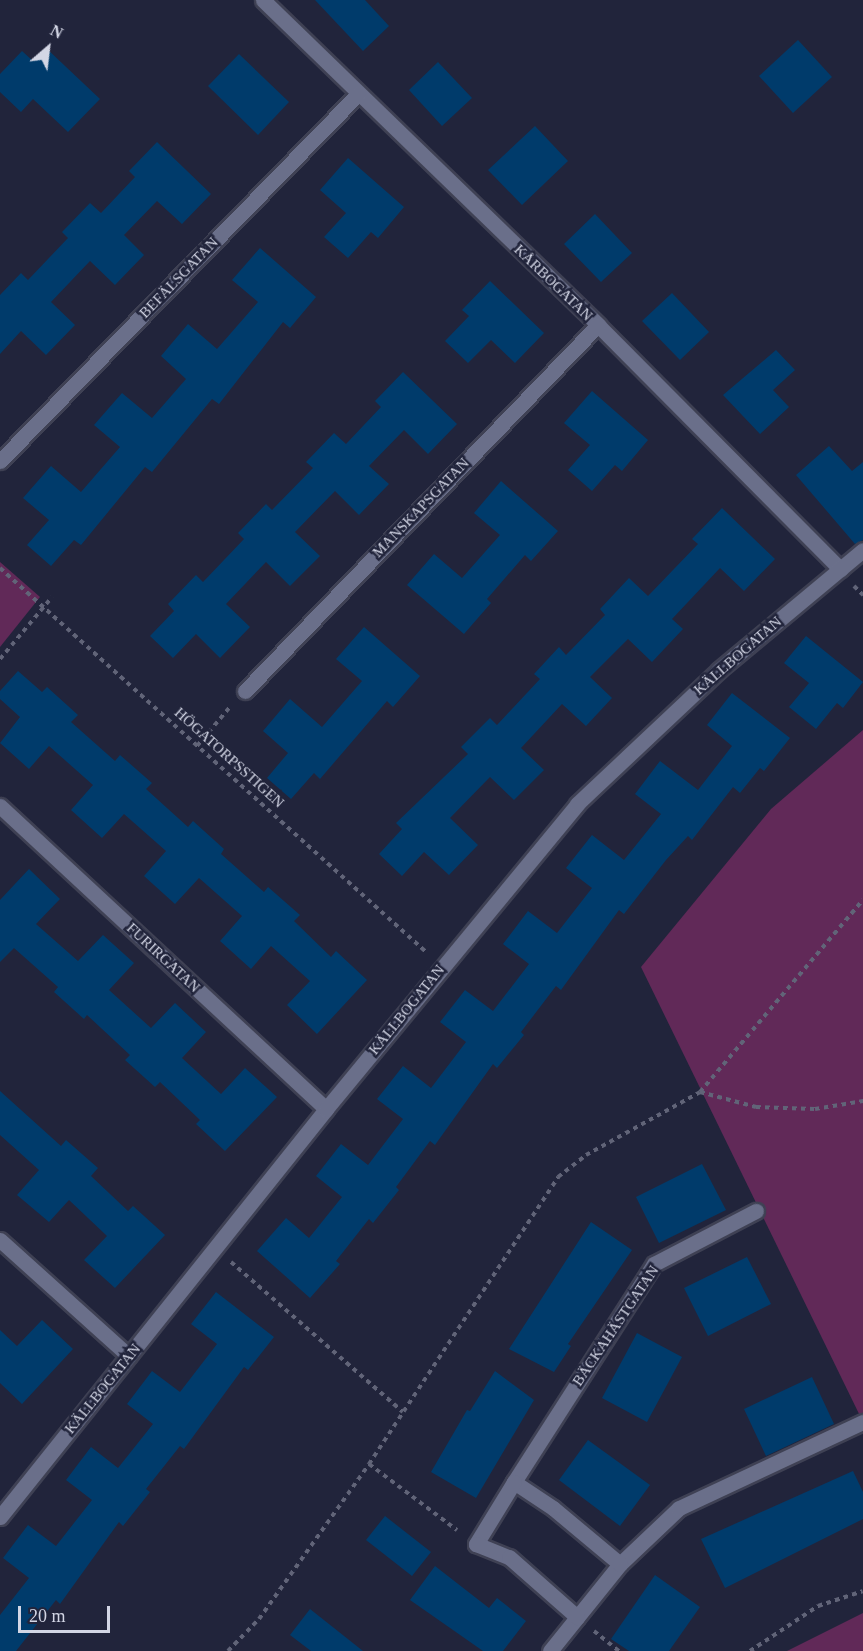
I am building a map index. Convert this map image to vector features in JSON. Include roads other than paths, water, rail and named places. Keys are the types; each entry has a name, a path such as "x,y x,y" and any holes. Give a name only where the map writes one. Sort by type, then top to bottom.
{"street":[{"name":"KÅRBOGATAN","path":"263,0 597,325 840,569"},
{"name":"BEFÄLSGATAN","path":"0,461 358,94"},
{"name":"MANSKAPSGATAN","path":"245,691 597,325"},
{"name":"KÄLLBOGATAN","path":"0,1517 326,1109 577,804 719,669 863,550"},
{"name":"FURIRGATAN","path":"0,806 326,1109"},
{"name":"BÄCKAHÄSTGATAN","path":"577,1617 509,1557 476,1544 654,1264 756,1211"},
{"path":"0,1240 129,1356"},
{"path":"550,1651 620,1564 679,1508 863,1422"},
{"path":"514,1482 554,1508 620,1564"}]}
